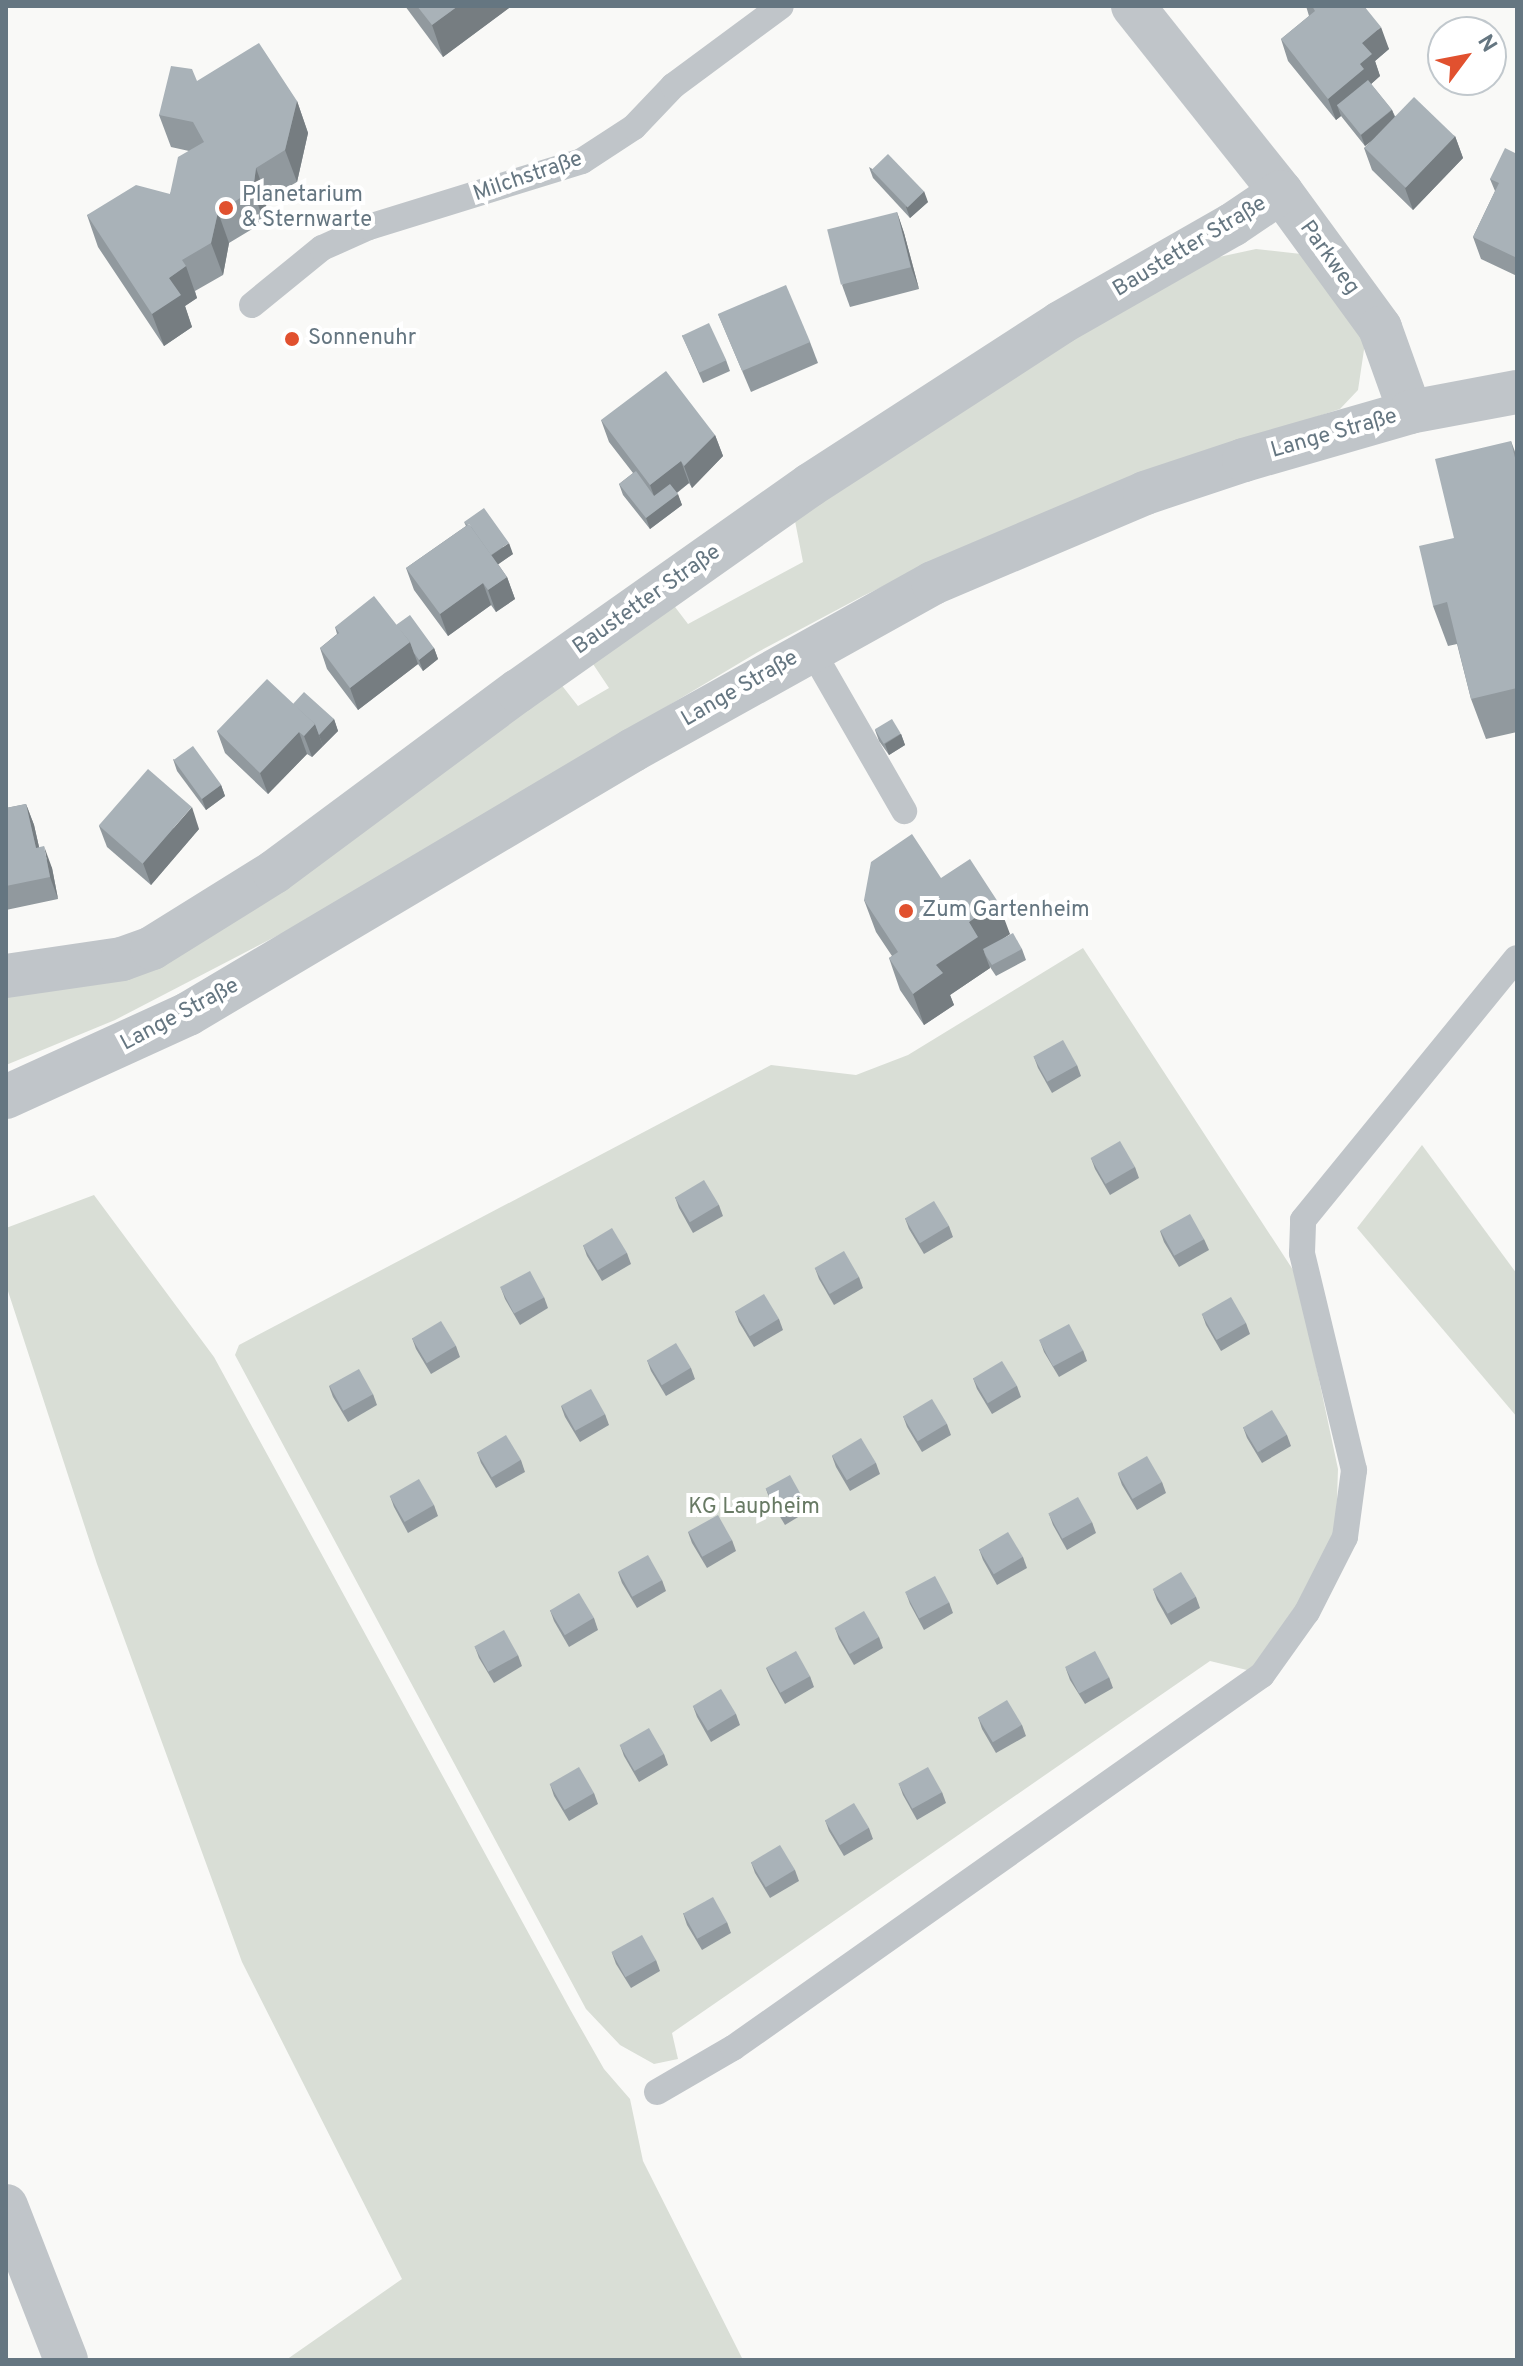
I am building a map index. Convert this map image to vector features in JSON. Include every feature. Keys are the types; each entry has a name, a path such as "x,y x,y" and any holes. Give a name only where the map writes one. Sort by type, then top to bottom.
{"street":[{"name":"Parkweg","path":"1133,6 1281,192 1380,328 1410,412"},
{"name":"Baustetter Straße","path":"6,976 122,959 152,948 274,872 518,691 810,485 1060,323 1232,225 1281,192"},
{"name":"Lange Straße","path":"7,1096 188,1014 811,649 933,583 1145,493 1410,412 1517,392"},
{"path":"6,2206 66,2360"}],"lane":[{"name":"Milchstraße","path":"252,305 322,248 369,227 582,161 634,127 673,86 781,6"},
{"path":"811,649 904,811"},
{"path":"657,2092 733,2048 1262,1675 1307,1612 1345,1537 1354,1470 1302,1253 1303,1220 1517,958"}],"green space":[{"path":"1256,249 1301,254 1365,343 1358,390 1340,409 1161,468 961,549 863,596 758,652 325,911 115,1020 6,1065 6,991 96,975 560,683 578,706 609,688 591,661 672,603 688,624 803,562 795,521 817,497 1057,347 1219,257"},
{"name":"KG Laupheim","path":"1083,948 1297,1276 1338,1469 1336,1530 1298,1610 1251,1671 1210,1661 672,2033 678,2059 654,2064 620,2045 586,2009 235,1355 239,1345 771,1065 856,1075 908,1055"},
{"path":"1422,1145 1517,1274 1517,1417 1357,1228"},
{"path":"94,1195 214,1357 571,2011 604,2069 630,2099 643,2161 743,2360 286,2360 402,2279 242,1962 97,1564 6,1285 6,1228"}],"building":[{"path":"417,6 458,6 432,25"},
{"path":"1312,6 1364,6 1381,27 1362,43 1372,54 1360,64 1364,69 1328,99 1281,39 1315,11"},
{"name":"Planetarium & Sternwarte","path":"259,43 297,101 285,150 256,168 253,190 218,212 211,243 182,260 186,266 169,278 181,295 152,314 87,215 136,185 170,194 178,157 204,142 193,122 159,115 171,66 192,69 197,81"},
{"path":"1368,80 1392,110 1361,135 1337,105"},
{"path":"1414,97 1455,137 1406,188 1365,148"},
{"path":"1505,148 1517,154 1517,258 1473,237 1499,183 1490,179"},
{"path":"888,154 924,191 908,207 871,170"},
{"path":"897,212 911,267 841,285 827,229"},
{"path":"786,285 810,342 742,371 718,314"},
{"path":"709,323 726,360 699,373 682,336"},
{"path":"666,371 715,435 684,466 681,461 650,485 601,420"},
{"path":"1511,441 1517,466 1517,688 1471,699 1447,602 1433,606 1419,546 1454,538 1435,459"},
{"path":"636,471 654,496 670,484 678,494 646,518 619,484"},
{"path":"484,508 509,543 491,555 469,524 464,522"},
{"path":"469,524 507,577 488,590 483,583 440,614 406,568"},
{"path":"374,596 410,642 350,688 320,648 339,633 335,627"},
{"path":"410,615 434,648 419,660 396,625"},
{"path":"267,679 315,724 304,736 299,732 260,773 217,731"},
{"path":"304,692 334,719 319,735 315,724 293,704"},
{"path":"892,719 901,734 884,744 875,729"},
{"path":"193,746 221,785 202,799 174,760"},
{"path":"148,769 192,807 143,864 99,826"},
{"path":"26,804 36,848 44,846 50,877 6,886 6,808"},
{"path":"912,834 941,878 970,859 998,902 969,922 978,937 936,965 943,973 913,994 889,958 898,952 864,900 871,862"},
{"path":"1013,933 1022,949 992,965 983,949"},
{"path":"1063,1040 1077,1065 1047,1082 1033,1056"},
{"path":"1120,1141 1135,1167 1106,1184 1091,1158"},
{"path":"704,1180 719,1205 690,1222 675,1198"},
{"path":"934,1201 949,1226 920,1243 905,1219"},
{"path":"1190,1214 1204,1239 1174,1256 1160,1230"},
{"path":"612,1228 627,1253 598,1270 583,1246"},
{"path":"844,1251 859,1277 830,1294 815,1268"},
{"path":"530,1271 544,1297 514,1313 500,1287"},
{"path":"764,1294 779,1319 750,1336 735,1312"},
{"path":"1231,1297 1246,1323 1217,1340 1202,1314"},
{"path":"441,1321 456,1346 427,1363 412,1339"},
{"path":"1069,1324 1083,1350 1053,1366 1039,1340"},
{"path":"676,1343 691,1368 662,1385 647,1361"},
{"path":"1002,1361 1017,1386 988,1403 973,1379"},
{"path":"359,1369 373,1394 343,1411 329,1385"},
{"path":"591,1389 605,1414 575,1431 561,1405"},
{"path":"932,1399 947,1424 918,1441 903,1417"},
{"path":"1272,1410 1287,1435 1258,1452 1243,1428"},
{"path":"506,1435 521,1460 492,1477 477,1453"},
{"path":"861,1438 876,1463 847,1480 832,1456"},
{"path":"1147,1456 1162,1482 1133,1499 1118,1473"},
{"path":"790,1475 804,1500 780,1514 766,1489"},
{"path":"419,1479 434,1505 405,1522 390,1496"},
{"path":"1078,1497 1092,1522 1062,1539 1048,1513"},
{"path":"718,1515 732,1540 702,1557 688,1531"},
{"path":"1008,1532 1023,1557 994,1574 979,1550"},
{"path":"648,1555 662,1580 632,1597 618,1571"},
{"path":"1181,1572 1196,1597 1168,1614 1153,1589"},
{"path":"935,1576 949,1602 919,1618 905,1592"},
{"path":"579,1593 594,1618 565,1635 550,1611"},
{"path":"864,1611 879,1637 850,1654 835,1628"},
{"path":"504,1630 518,1655 488,1672 474,1646"},
{"path":"796,1651 810,1676 780,1693 766,1667"},
{"path":"1095,1651 1109,1677 1079,1693 1065,1667"},
{"path":"721,1689 736,1714 708,1731 693,1706"},
{"path":"1007,1700 1022,1725 993,1742 978,1718"},
{"path":"649,1728 664,1754 635,1771 620,1745"},
{"path":"579,1767 594,1793 565,1810 550,1784"},
{"path":"928,1767 942,1792 912,1809 898,1783"},
{"path":"854,1803 869,1828 840,1845 825,1821"},
{"path":"780,1845 795,1870 766,1887 751,1863"},
{"path":"713,1897 727,1922 697,1939 683,1913"},
{"path":"642,1935 656,1960 625,1977 611,1952"}],"place":[{"name":"Planetarium & Sternwarte","path":"226,208"},
{"name":"Sonnenuhr","path":"292,339"},
{"name":"Zum Gartenheim","path":"906,911"}]}
